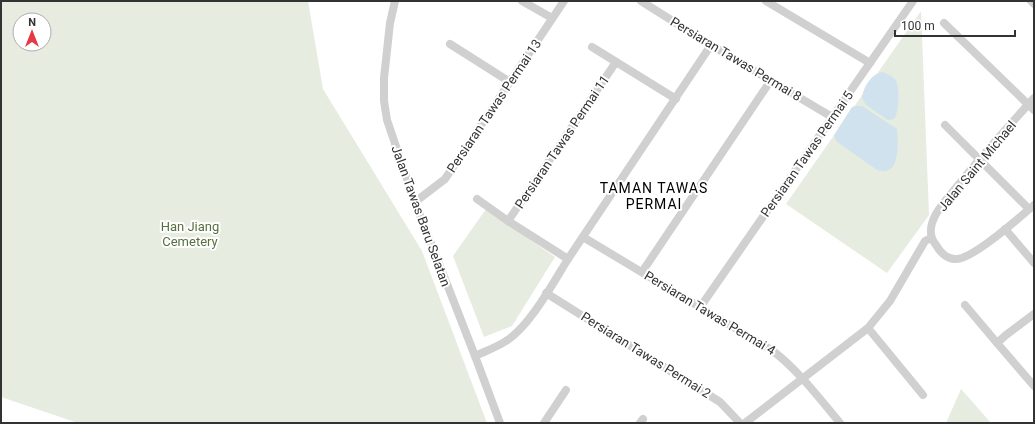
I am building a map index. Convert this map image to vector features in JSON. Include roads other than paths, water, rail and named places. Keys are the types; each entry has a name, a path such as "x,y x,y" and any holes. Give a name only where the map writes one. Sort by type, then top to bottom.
{"street":[{"name":"Jalan Tawas Baru Selatan","path":"395,1 390,23 384,78 384,101 387,120 415,202 476,356 500,423"},
{"path":"522,1 552,18"},
{"name":"Persiaran Tawas Permai 13","path":"415,202 445,179 564,1"},
{"name":"Persiaran Tawas Permai 8","path":"641,1 711,45 832,117"},
{"path":"766,1 870,63"},
{"name":"Persiaran Tawas Permai 5","path":"701,306 913,1"},
{"path":"1030,1 1034,4"},
{"path":"944,24 1032,104"},
{"path":"450,44 510,82"},
{"path":"476,356 506,342 516,334 546,293 711,45"},
{"path":"592,48 676,99"},
{"name":"Persiaran Tawas Permai 11","path":"508,221 616,62"},
{"path":"642,272 771,80"},
{"name":"Jalan Saint Michael","path":"745,423 868,328 890,301 927,241 932,223 940,207 979,159 1032,104"},
{"path":"927,241 949,258 958,259 966,257 1005,229 1032,207 979,159 945,125"},
{"path":"477,199 508,221 568,259"},
{"path":"1005,229 1034,263"},
{"name":"Persiaran Tawas Permai 4","path":"583,236 774,351 803,379 840,423"},
{"name":"Persiaran Tawas Permai 2","path":"546,293 720,402 740,423"},
{"path":"964,305 1034,386"},
{"path":"997,343 1002,341 1006,335 1034,314"},
{"path":"868,328 923,395"},
{"path":"544,423 566,390"}],"water":[{"path":"883,72 894,78 897,85 898,106 894,119 888,120 866,105 862,98 864,89 869,81 875,75"},
{"path":"862,106 897,129 898,142 896,158 890,169 885,171 877,170 836,141 834,135 852,107"}],"district":[{"name":"TAMAN TAWAS PERMAI","path":"654,196"}],"park label":[{"name":"Han Jiang Cemetery","path":"190,234"}]}
